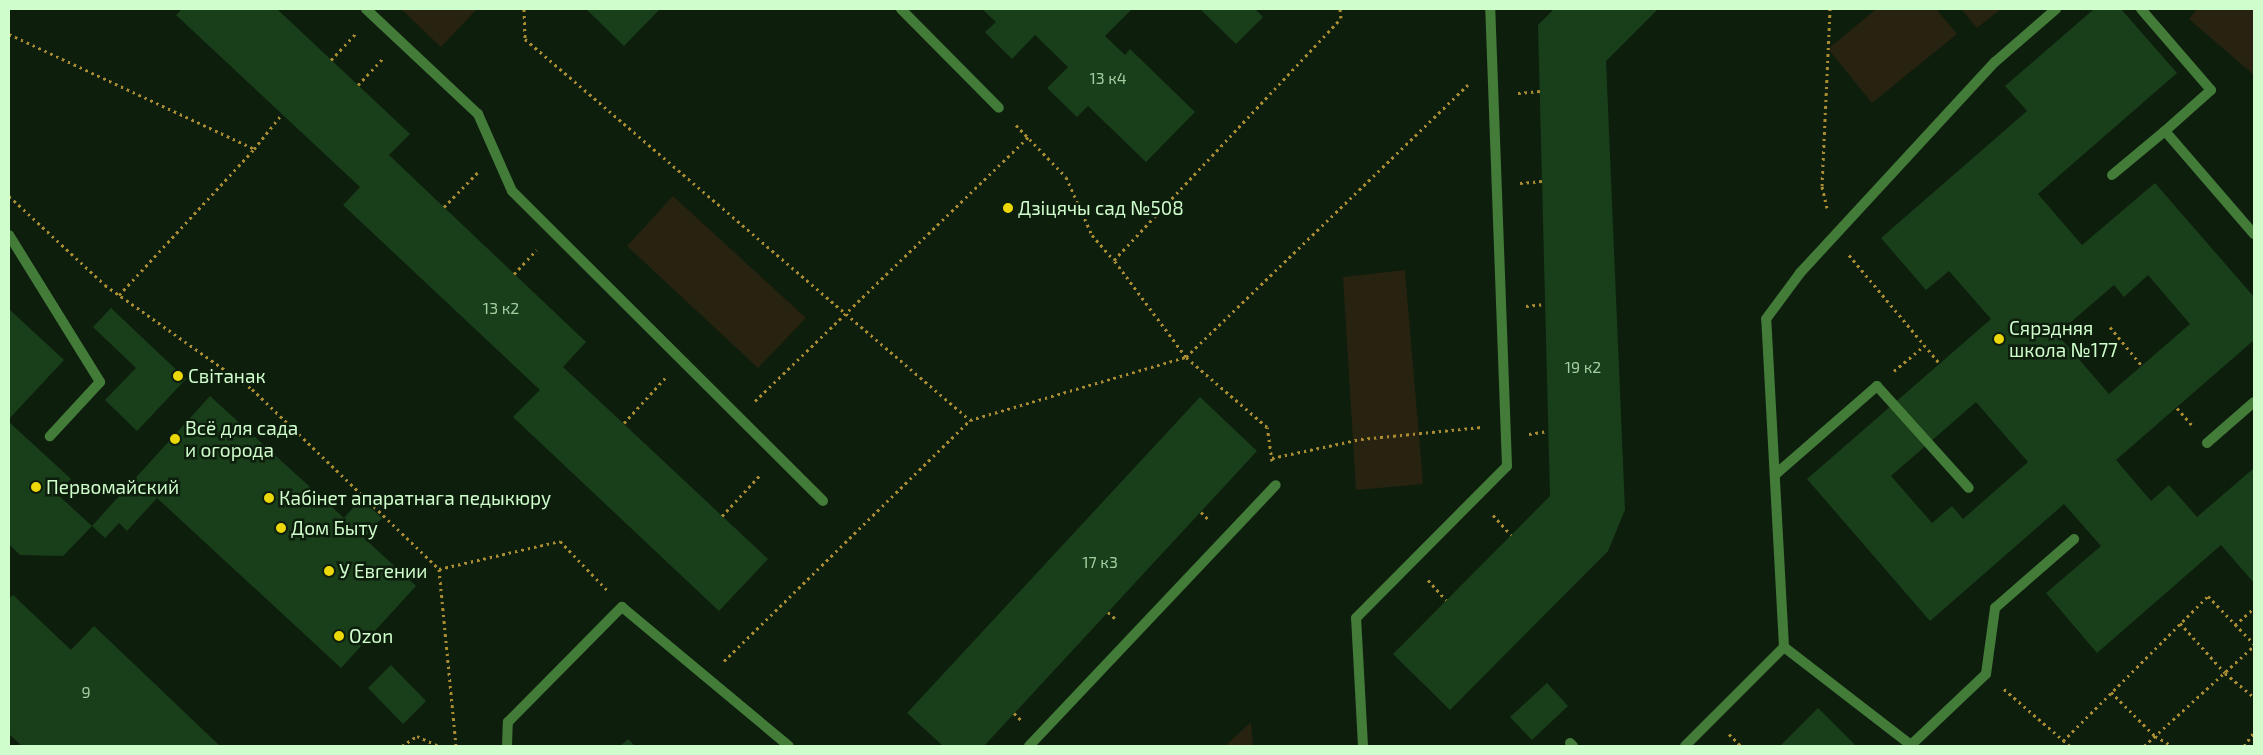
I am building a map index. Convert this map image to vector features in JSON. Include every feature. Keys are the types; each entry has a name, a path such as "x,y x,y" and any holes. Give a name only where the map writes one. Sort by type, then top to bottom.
{"lane":[{"path":"901,9 999,108"},
{"path":"1363,746 1356,618 1507,466 1490,9"},
{"path":"1685,746 1784,647 1766,319 1800,273 1995,62 2056,9"},
{"path":"2112,175 2211,90 2141,9"},
{"path":"369,12 478,114 512,191 823,501"},
{"path":"2165,131 2254,234"},
{"path":"9,235 100,382 50,436"},
{"path":"1776,474 1877,386 1969,488"},
{"path":"2207,442 2254,402"},
{"path":"1029,746 1276,485"},
{"path":"1784,647 1912,746 1986,674 1995,608 2074,539"},
{"path":"507,746 508,722 622,607 788,746"}],"path":[{"path":"524,9 525,39 970,420"},
{"path":"1114,260 1341,18 1340,9"},
{"path":"1822,186 1830,9"},
{"path":"331,60 369,12"},
{"path":"9,34 254,149"},
{"path":"358,85 399,41"},
{"path":"707,678 970,420 1186,357 1492,62"},
{"path":"999,108 1066,177 1092,235 1114,260 1186,357 1267,427 1276,485"},
{"path":"119,295 254,149 282,114"},
{"path":"738,417 847,315 1028,138"},
{"path":"444,207 495,154"},
{"path":"9,196 119,295 252,389 439,569 456,746"},
{"path":"514,274 553,232"},
{"path":"1833,237 1940,364"},
{"path":"2110,327 2142,366"},
{"path":"1877,386 1925,345"},
{"path":"624,423 681,360"},
{"path":"1272,458 1360,439 1505,425"},
{"path":"722,516 777,456"},
{"path":"439,569 560,541 622,607"},
{"path":"2063,741 2208,596 2254,645 2144,746"},
{"path":"2236,624 2254,608"},
{"path":"2180,623 2225,673 2254,697"},
{"path":"1986,674 2070,746"},
{"path":"2111,692 2155,736 2172,746"},
{"path":"2244,746 2254,732"},
{"path":"402,746 416,736 438,746"}],"shaded area":[{"path":"401,9 477,9 441,47"},
{"path":"1876,9 1936,9 1957,34 1872,103 1828,49"},
{"path":"1961,9 2001,9 1977,28"},
{"path":"2197,9 2254,9 2254,75 2189,19"},
{"path":"673,196 806,318 758,368 627,246"},
{"path":"1405,270 1423,484 1356,490 1343,277"},
{"path":"1251,722 1253,746 1225,746"}],"building":[{"path":"182,9 277,9 410,134 389,155 586,342 563,367 768,559 719,611 513,417 540,390 343,205 360,187 176,15"},
{"path":"586,9 660,9 624,46"},
{"path":"982,9 1132,9 1105,36 1125,55 1130,49 1195,112 1146,162 1088,106 1077,117 1047,88 1068,67 1035,35 1012,59 985,32 996,22"},
{"path":"1200,9 1255,9 1263,17 1236,44"},
{"path":"1554,9 1658,9 1606,61 1625,510 1608,551 1450,710 1393,654 1550,496 1538,25"},
{"path":"2094,9 2121,9 2177,73 2038,194 2082,245 2155,183 2254,297 2254,340 2116,460 2151,501 2169,485 2197,517 2254,468 2254,583 2221,545 2097,653 2046,593 2101,546 2064,504 1930,621 1807,479 1991,319 1949,271 1926,290 1881,238 2027,111 2005,86","holes":["2148,275 2190,324 2109,394 2057,334 2114,285 2124,297","1976,402 2028,462 1963,519 1952,506 1932,523 1891,476"]},
{"path":"111,308 186,379 137,431 105,400 136,368 93,327"},
{"path":"9,309 64,360 9,419"},
{"name":"Дом Быту","path":"210,396 344,518 361,499 382,518 364,538 416,586 341,668 157,498 127,531 119,523 105,538 92,526"},
{"path":"1200,397 1257,451 984,746 943,746 907,713"},
{"name":"Первомайский","path":"9,422 71,479 57,494 92,526 63,556 20,555 9,544"},
{"path":"13,595 71,650 94,626 220,746 22,746 9,734 9,599"},
{"path":"391,665 426,701 403,724 368,688"},
{"path":"1547,683 1568,706 1532,740 1510,717"},
{"path":"1818,708 1856,746 1780,746"},
{"path":"628,739 635,746 620,746"}],"place":[{"name":"Дзіцячы сад №508","path":"1008,208"},
{"name":"Сярэдняя школа №177","path":"1999,339"},
{"name":"Свiтанак","path":"178,376"},
{"name":"Всё для сада и огорода","path":"175,439"},
{"name":"Первомайский","path":"36,487"},
{"name":"Кабінет апаратнага педыкюру","path":"269,498"},
{"name":"Дом Быту","path":"281,528"},
{"name":"У Евгении","path":"329,571"},
{"name":"Ozon","path":"339,636"}]}
